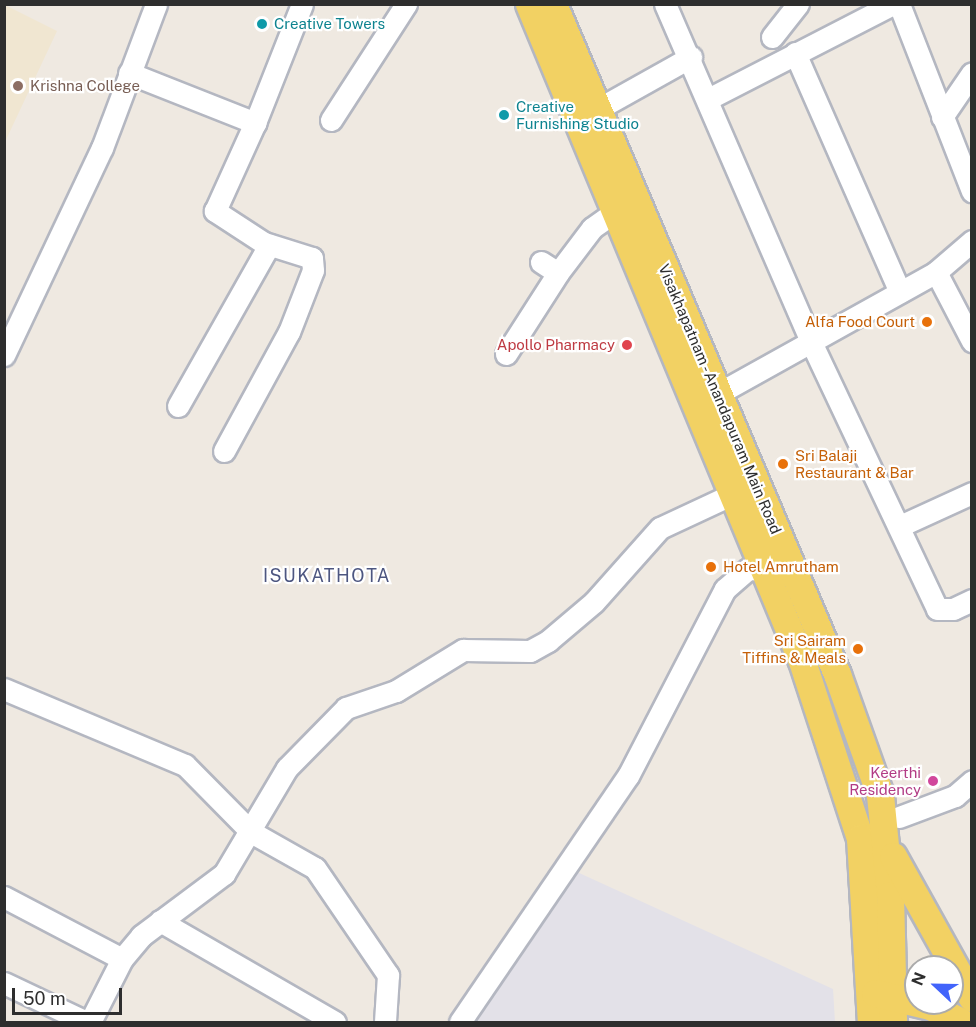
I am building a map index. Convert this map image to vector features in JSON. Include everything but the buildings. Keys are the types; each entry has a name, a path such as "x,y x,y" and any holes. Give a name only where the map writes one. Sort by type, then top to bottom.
{"main road":[{"name":"Visakhapatnam - Anandapuram Main Road","path":"529,4 733,494 767,570 802,661 860,838 884,1013"},
{"name":"Visakhapatnam - Anandapuram Main Road","path":"553,4 837,674 880,795 885,841 884,1013"},
{"path":"885,841 972,998"},
{"path":"884,1013 930,1006 961,1023"}],"street":[{"path":"4,355 88,179 156,4"},
{"path":"224,452 289,332 313,270 312,258 269,245 215,211 255,123 302,4"},
{"path":"331,120 406,4"},
{"path":"665,4 691,57 811,342 902,525 904,541 938,609 953,609 972,600"},
{"path":"772,37 798,4"},
{"path":"708,99 893,4"},
{"path":"899,4 972,191"},
{"path":"795,53 900,292"},
{"path":"596,110 691,57"},
{"path":"129,73 255,123"},
{"path":"942,117 972,74"},
{"path":"506,354 549,268 592,228 615,212"},
{"path":"719,393 936,272 972,241"},
{"path":"178,406 269,245"},
{"path":"936,272 972,341"},
{"path":"902,525 972,493"},
{"path":"90,1023 122,959 160,921 224,874 287,768 346,708 396,691 463,650 530,651 548,641 594,602 660,528 733,494"},
{"path":"460,1023 628,776 725,589 747,569 767,570"},
{"path":"4,689 185,765 251,832 315,868 388,975 385,1023"},
{"path":"899,817 938,804 972,781"},
{"path":"4,897 122,959"},
{"path":"160,921 335,1023"},
{"path":"4,983 86,1023"}],"shaded area":[{"name":"Krishna College","path":"5,5 57,31 5,142"},
{"path":"577,872 833,989 835,1022 473,1022"}],"place":[{"name":"Creative Towers","path":"262,24"},
{"name":"Krishna College","path":"18,86"},
{"name":"Creative Furnishing Studio","path":"504,115"},
{"name":"Alfa Food Court","path":"927,322"},
{"name":"Apollo Pharmacy","path":"627,345"},
{"name":"Sri Balaji Restaurant & Bar","path":"783,464"},
{"name":"Hotel Amrutham","path":"711,567"},
{"name":"Sri Sairam Tiffins & Meals","path":"858,649"},
{"name":"Keerthi Residency","path":"933,781"}],"district":[{"name":"ISUKATHOTA","path":"327,576"}]}
